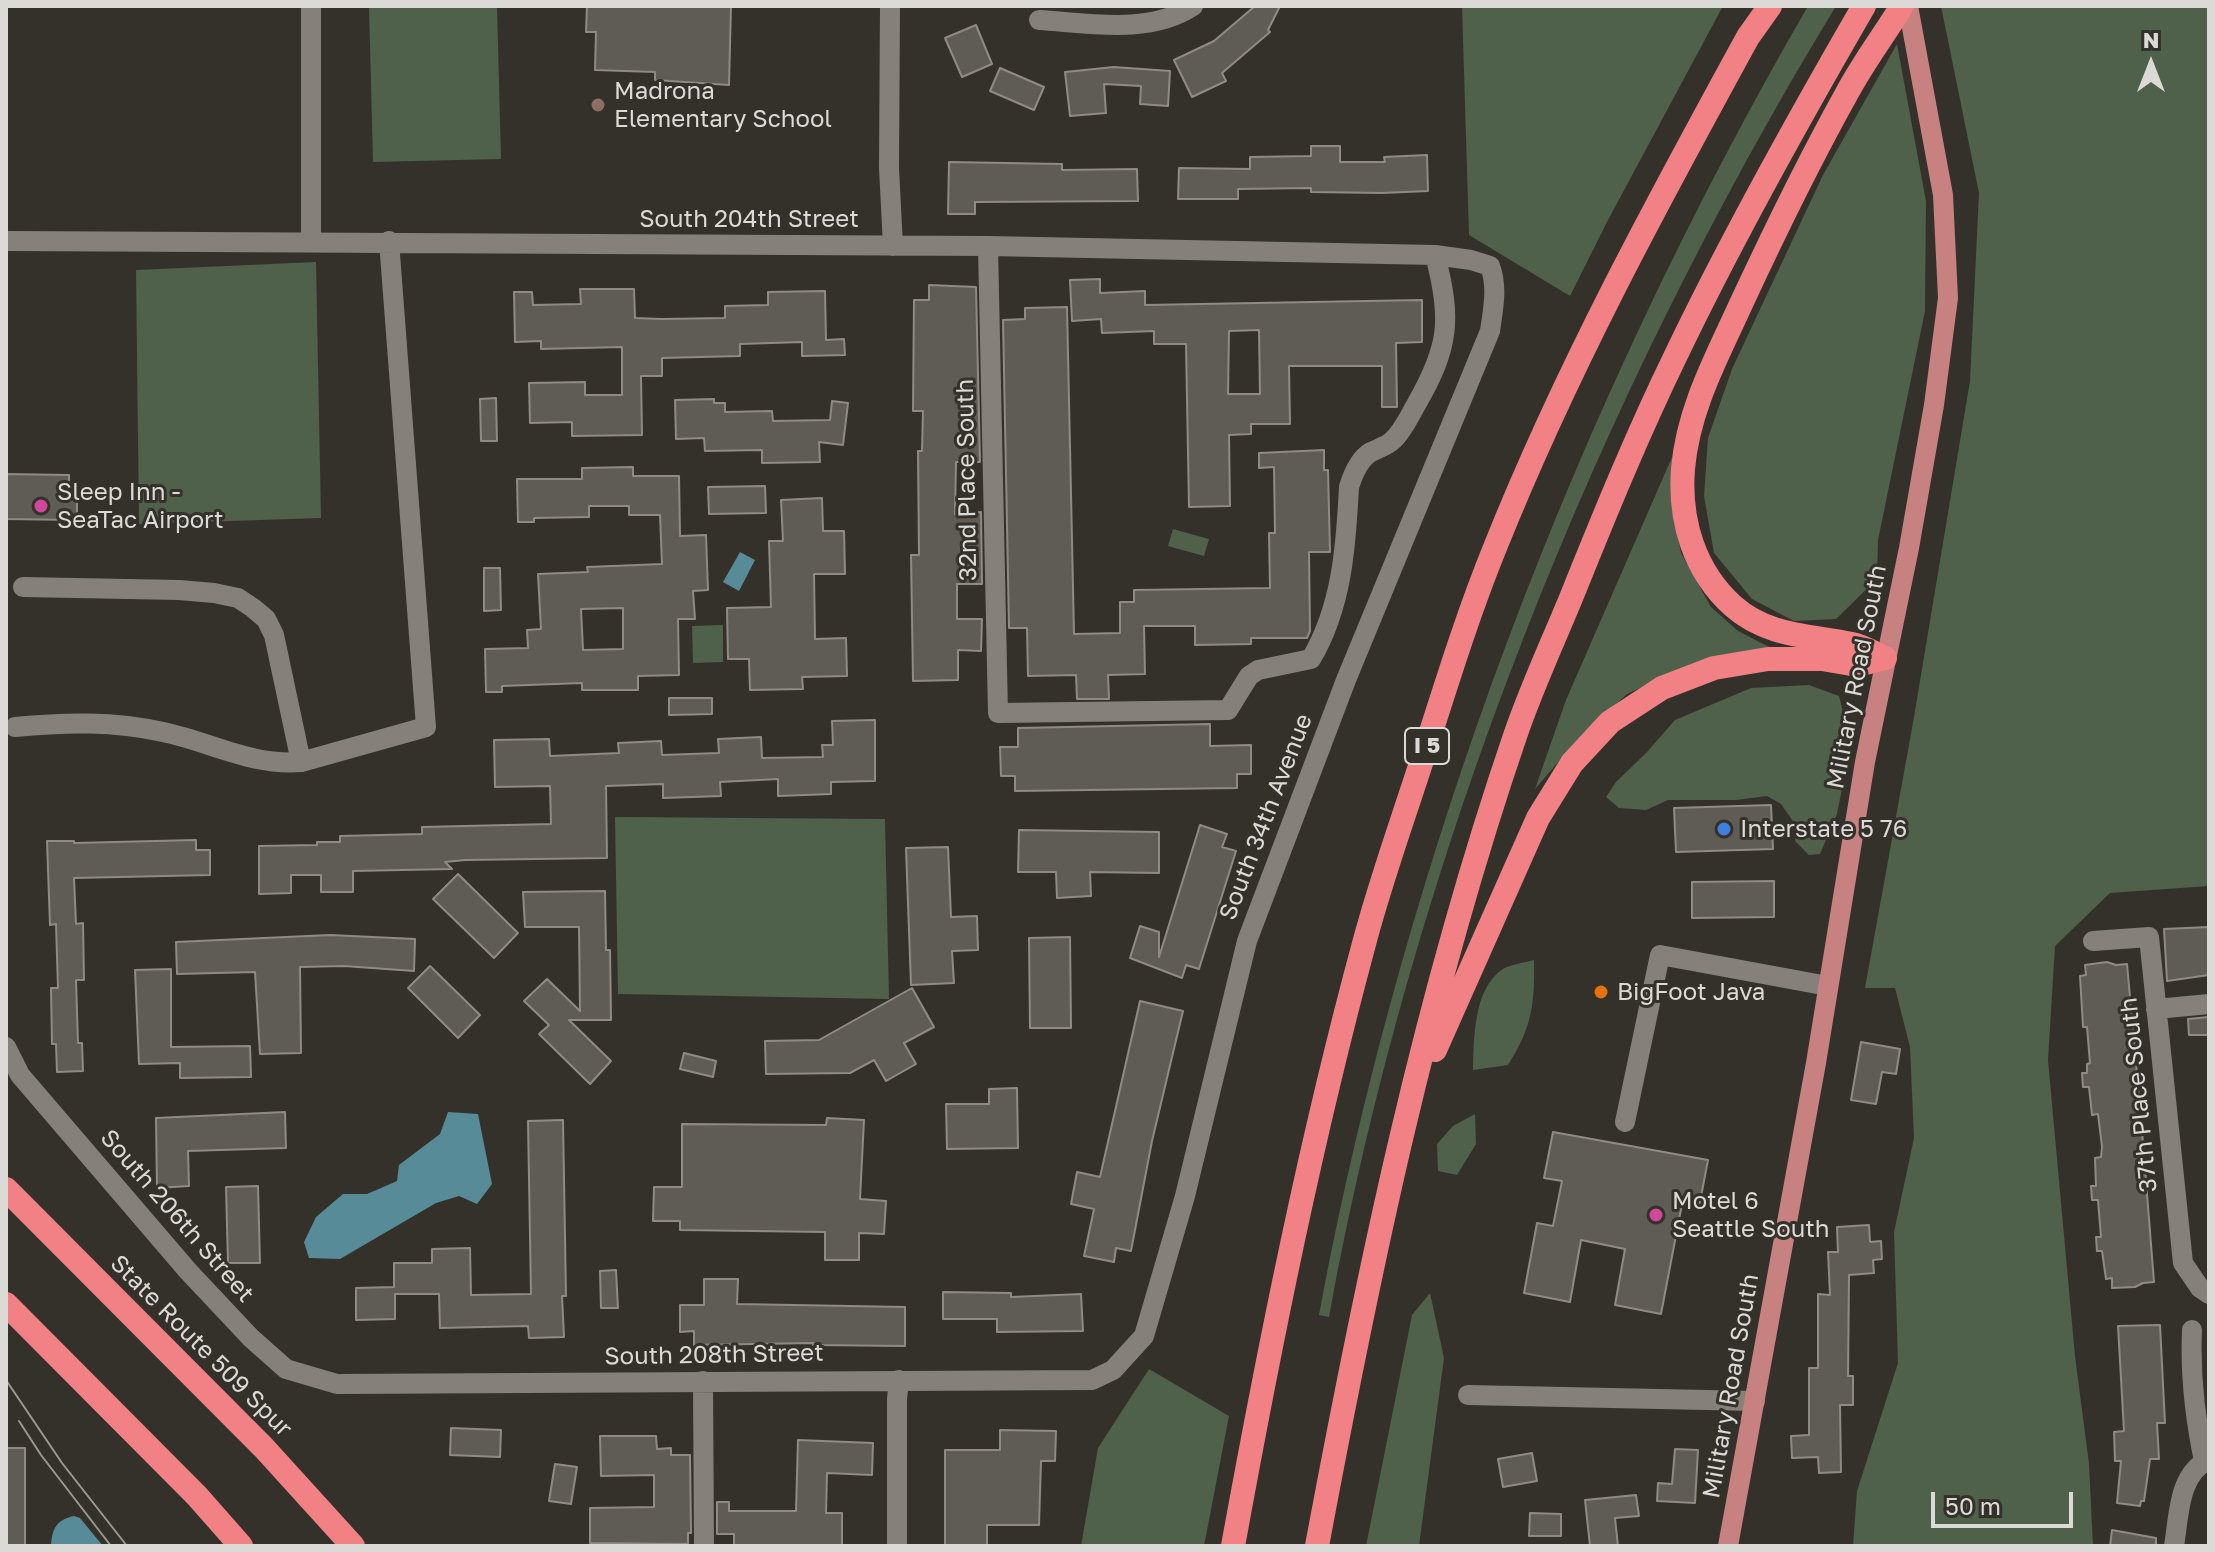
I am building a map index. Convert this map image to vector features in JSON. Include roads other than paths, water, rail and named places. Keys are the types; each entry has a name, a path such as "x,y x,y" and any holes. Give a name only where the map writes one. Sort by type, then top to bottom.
{"highway":[{"path":"1748,37 1756,6"},
{"name":"I 5","path":"1233,1546 1260,1400 1327,1084 1366,935 1493,551 1571,371 1661,194 1748,37 1770,6"},
{"path":"1317,1546 1378,1244 1409,1111 1458,913 1517,732 1615,489 1676,355 1806,106 1864,6"},
{"path":"1885,658 1853,644 1800,637 1768,628 1732,605 1710,580 1694,552 1684,515 1683,471 1686,446 1701,391 1769,245 1848,91 1905,6"},
{"path":"1409,1111 1538,818 1572,763 1610,722 1662,688 1714,668 1768,659 1822,659 1857,665 1885,658"},
{"name":"State Route 509 Spur","path":"6,1189 264,1448 353,1546"},
{"path":"6,1304 197,1496 241,1546"}],"main road":[{"name":"Military Road South","path":"1728,1546 1885,658 1917,504 1948,298 1943,195 1905,6"}],"street":[{"path":"311,6 311,241"},
{"path":"890,6 889,168 893,246"},
{"path":"1039,20 1119,24 1168,20 1193,6"},
{"name":"South 204th Street","path":"6,241 988,246 1435,255 1490,266"},
{"path":"15,727 59,722 101,723 164,732 242,758 283,764 301,762 426,727 389,241"},
{"name":"32nd Place South","path":"988,246 998,713 1228,710 1249,676 1266,666 1311,659 1336,602 1353,473 1368,453 1394,439 1435,372 1441,356 1446,336 1446,310 1435,255"},
{"name":"South 34th Avenue","path":"1092,1380 1113,1370 1144,1336 1185,1196 1247,941 1346,680 1490,331 1494,276 1490,266"},
{"path":"23,587 179,590 238,598 266,619 274,635 301,762"},
{"name":"37th Place South","path":"2093,941 2149,937 2183,1263 2200,1288 2209,1294"},
{"path":"1625,1122 1660,955 1828,986"},
{"path":"2156,1009 2209,1004"},
{"name":"South 206th Street","path":"6,1047 20,1075 188,1271 251,1338 286,1369 337,1384"},
{"path":"2174,1546 2186,1480 2206,1461 2196,1423 2192,1330"},
{"path":"897,1546 899,1380"},
{"name":"South 208th Street","path":"337,1384 1092,1380"},
{"path":"703,1381 704,1546"},
{"path":"1468,1395 1755,1401"}],"water":[{"path":"740,552 755,560 739,591 723,582"},
{"path":"448,1112 478,1114 492,1184 477,1204 459,1196 436,1203 340,1259 309,1258 304,1242 316,1217 343,1194 367,1194 397,1181 399,1165 440,1134"},
{"path":"74,1516 80,1518 103,1546 51,1546 56,1526"}],"tram line":[{"path":"6,1380 62,1463 127,1546"},
{"path":"19,1421 41,1455 111,1546"}],"place":[{"name":"Madrona Elementary School","path":"598,105"},
{"name":"Sleep Inn - SeaTac Airport","path":"41,506"},
{"name":"Interstate 5 76","path":"1724,829"},
{"name":"BigFoot Java","path":"1601,992"},
{"name":"Motel 6 Seattle South","path":"1656,1215"}]}
